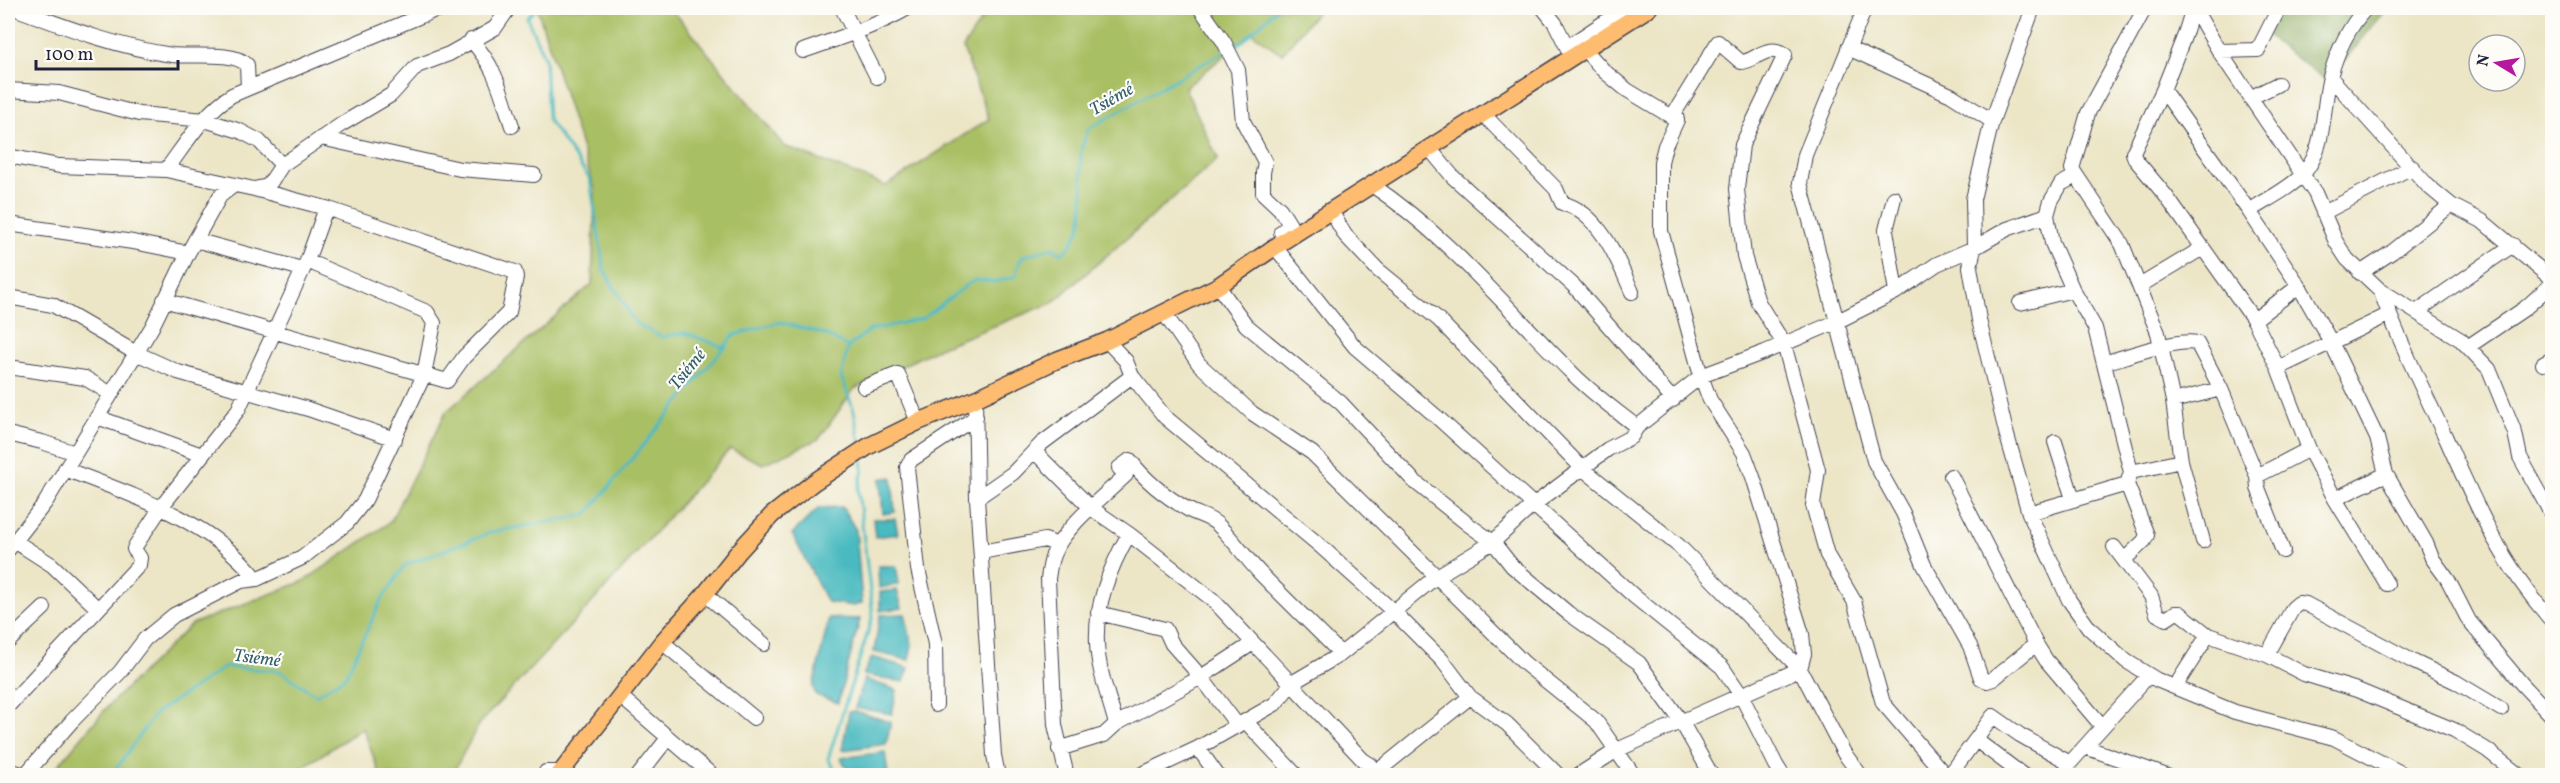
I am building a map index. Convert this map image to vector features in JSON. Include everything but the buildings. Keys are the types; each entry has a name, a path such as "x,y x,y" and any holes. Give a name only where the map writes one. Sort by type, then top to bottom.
{"main road":[{"path":"560,774 662,642 772,515 852,456 918,422 975,399 1057,360 1107,341 1218,286 1482,114 1574,51 1649,8"}],"street":[{"path":"14,8 35,11 105,40 172,55 237,58 247,65 248,88"},
{"path":"166,170 223,100 435,10 449,8"},
{"path":"254,189 268,186 282,165 391,95 417,66 449,54 495,28 509,8"},
{"path":"842,8 877,77"},
{"path":"803,51 854,33 908,8"},
{"path":"1200,8 1224,42 1238,69 1243,120 1265,162 1263,193 1280,209 1290,225 1281,232 1280,244 1354,347 1437,417 1532,506 1635,597 1713,658 1741,694 1783,776"},
{"path":"1543,8 1574,51 1604,71 1626,90 1677,120"},
{"path":"1574,51 1626,8"},
{"path":"1865,8 1805,155 1800,183 1836,322 1874,461 1903,513 1924,565 1970,646 1981,678 1987,681 1993,679 2036,644"},
{"path":"2033,8 1992,121 1974,199 1974,248 1970,267 1979,320 2006,432 2029,513 2069,600 2089,628 2126,661 2149,675 2235,712 2327,735 2407,776"},
{"path":"2145,8 2088,113 2072,169 2122,244 2140,285 2162,347 2173,401 2181,461 2203,541"},
{"path":"2194,8 2219,51 2315,193 2347,259 2380,290 2469,345 2489,369 2515,433 2520,457 2553,515"},
{"path":"2194,8 2163,90 2133,153 2135,159 2166,196 2201,249 2254,320 2278,368 2309,449 2335,499 2387,584"},
{"path":"2219,51 2258,50 2279,8"},
{"path":"2249,211 2302,175 2317,147 2330,77 2344,38 2354,20 2366,8"},
{"path":"471,40 492,66 512,126"},
{"path":"1800,669 1804,654 1802,634 1753,477 1744,453 1710,400 1701,376 1661,231 1661,162 1677,120 1676,112 1718,42 1741,62 1766,51 1780,52 1785,55 1742,145 1737,189 1744,256 1758,302 1784,344 1818,470 1814,506 1827,555 1854,600 1883,703 1947,776 1993,716 2067,769 2102,726 2149,675"},
{"path":"1848,48 1951,94 1992,121"},
{"path":"2330,77 2428,186 2451,205 2482,221 2553,279"},
{"path":"2250,98 2278,84"},
{"path":"8,90 59,93 139,114 205,120 240,131 259,141 282,165"},
{"path":"2163,90 2299,286 2332,344 2377,438 2386,474 2427,543 2432,558 2448,580 2469,621 2522,684 2553,716"},
{"path":"1482,114 1556,189 1562,203 1577,207 1600,232 1616,254 1632,292"},
{"path":"321,138 460,169 534,175"},
{"path":"1429,148 1453,177 1574,286 1673,400"},
{"path":"8,156 59,166 166,170 254,189 326,208 515,272 509,312 464,357 447,381 164,300"},
{"path":"2323,213 2412,167"},
{"path":"2076,176 2061,184 2055,191 2048,215 2057,257 2095,328 2129,478 2147,535 2144,541 2124,560"},
{"path":"1372,185 1392,199 1453,253 1575,376 1637,427"},
{"path":"97,608 52,565 12,546 45,503 152,327 191,247 220,196 233,186"},
{"path":"1894,198 1886,230 1896,292"},
{"path":"2360,273 2392,252 2451,205"},
{"path":"8,706 139,565 140,558 134,549 136,545 162,506 238,410 275,333 326,208"},
{"path":"1331,211 1345,235 1378,270 1438,319 1582,468 1679,546 1800,669 1844,753 1861,776"},
{"path":"1138,776 1198,748 1275,704 1292,683 1341,654 1437,576 1493,542 1532,506 1608,449 1631,436 1637,427 1701,376 1836,322 1896,292 1937,264 1974,248 2007,229 2048,215"},
{"path":"8,224 133,242 191,247 304,266 430,315 434,329 424,375 365,500 347,523 302,558 257,579 241,581 174,615 145,639 120,672 24,775 8,770"},
{"path":"2416,312 2513,245"},
{"path":"2140,285 2201,249"},
{"path":"2469,345 2498,328 2553,284"},
{"path":"1218,286 1246,325 1341,403 1414,481 1493,542 1512,566 1568,613 1639,663 1681,722 1712,776"},
{"path":"2254,320 2299,286"},
{"path":"2020,303 2073,290"},
{"path":"2380,290 2474,505 2512,571 2553,621"},
{"path":"8,297 53,305 136,353 178,372 308,409 395,439"},
{"path":"1164,313 1199,364 1252,413 1312,453 1524,663 1596,721 1634,776"},
{"path":"2278,368 2332,344 2390,314"},
{"path":"1107,341 1126,361 1132,376 1165,417 1318,544 1394,612 1442,660 1470,697 1507,724 1559,776"},
{"path":"2104,363 2162,347 2197,343 2221,389 2257,476 2258,488 2283,551"},
{"path":"8,367 85,378 111,394"},
{"path":"864,387 898,374 918,422"},
{"path":"977,498 1013,473 1034,451 1132,376"},
{"path":"2173,401 2221,389"},
{"path":"975,399 977,498 994,755 998,776"},
{"path":"97,417 202,455"},
{"path":"936,705 935,644 918,569 907,467 911,460 976,417"},
{"path":"8,434 75,453"},
{"path":"2055,442 2073,499"},
{"path":"2257,476 2309,449"},
{"path":"1034,451 1091,508 1129,534 1213,600 1363,760 1371,765 1373,775 1470,697"},
{"path":"1067,776 1055,725 1048,579 1053,555 1058,545 1091,508 1126,475 1119,468 1130,460 1139,473 1170,500 1179,502 1191,511 1215,522 1236,543 1258,571 1341,654"},
{"path":"2029,513 2181,461"},
{"path":"65,469 162,506 235,554 257,579"},
{"path":"2335,499 2386,474"},
{"path":"1952,476 2036,644 2102,726"},
{"path":"1116,724 1097,644 1098,613 1107,583 1129,534"},
{"path":"981,552 1045,540 1058,545"},
{"path":"2114,547 2151,596 2157,615 2166,619 2175,613 2180,613 2208,634 2267,655 2304,674 2357,690 2454,730 2487,750 2520,776"},
{"path":"705,594 764,644"},
{"path":"2267,655 2293,608 2299,603 2306,604 2456,682 2500,709"},
{"path":"8,642 44,608"},
{"path":"1098,613 1165,629 1172,644 1242,724 1297,776"},
{"path":"2175,687 2208,634"},
{"path":"662,642 754,718"},
{"path":"1059,749 1104,735 1116,724 1201,677 1252,643"},
{"path":"1577,776 1617,750 1800,669"},
{"path":"620,696 712,776"},
{"path":"638,776 668,738"},
{"path":"1976,740 2024,776"},
{"path":"2085,747 2167,776"},
{"path":"1198,748 1218,776"},
{"path":"544,776 546,772 560,774"}],"green space":[{"path":"537,8 671,8 784,146 886,186 989,119 963,48 989,8 1189,8 1195,13 1198,8 1320,8 1282,54 1252,33 1185,88 1218,159 1052,303 941,347 854,389 819,439 763,464 730,449 479,724 454,771 449,775 380,775 363,728 295,772 295,775 49,776 108,706 192,624 304,581 390,522 446,412 592,284 595,190"},
{"path":"2276,8 2388,8 2327,81 2264,34"}],"water":[{"path":"892,477 895,512 883,514 880,479"},
{"path":"842,507 856,530 862,603 854,606 827,602 792,534 819,508"},
{"path":"873,519 895,519 898,534 875,537"},
{"path":"878,566 896,566 899,584 879,588"},
{"path":"897,590 902,608 880,611 880,592"},
{"path":"905,614 912,645 909,660 874,652 880,615"},
{"path":"829,618 860,619 838,703 816,695 813,687"},
{"path":"872,657 909,668 904,682 863,675"},
{"path":"864,679 897,690 892,714 855,708"},
{"path":"854,711 891,722 886,744 842,750 849,712"},
{"path":"885,752 888,775 850,775 841,758"}],"waterway":[{"path":"537,8 527,18 545,59 548,120 590,179 604,270 636,324 662,337 685,333 726,348"},
{"name":"Tsiémé","path":"1230,48 1244,40 1277,8"},
{"name":"Tsiémé","path":"111,776 155,714 225,667 280,671 316,695 345,677 381,601 405,565 492,532 586,515 734,335 779,322 824,334 848,347 870,330 922,319 974,280 994,282 1015,277 1021,257 1051,248 1063,253 1073,242 1082,218 1081,152 1088,129 1225,51"},
{"path":"848,347 841,376 854,411 860,443"},
{"path":"838,776 828,759 873,616 858,490 863,470 862,459"}]}
